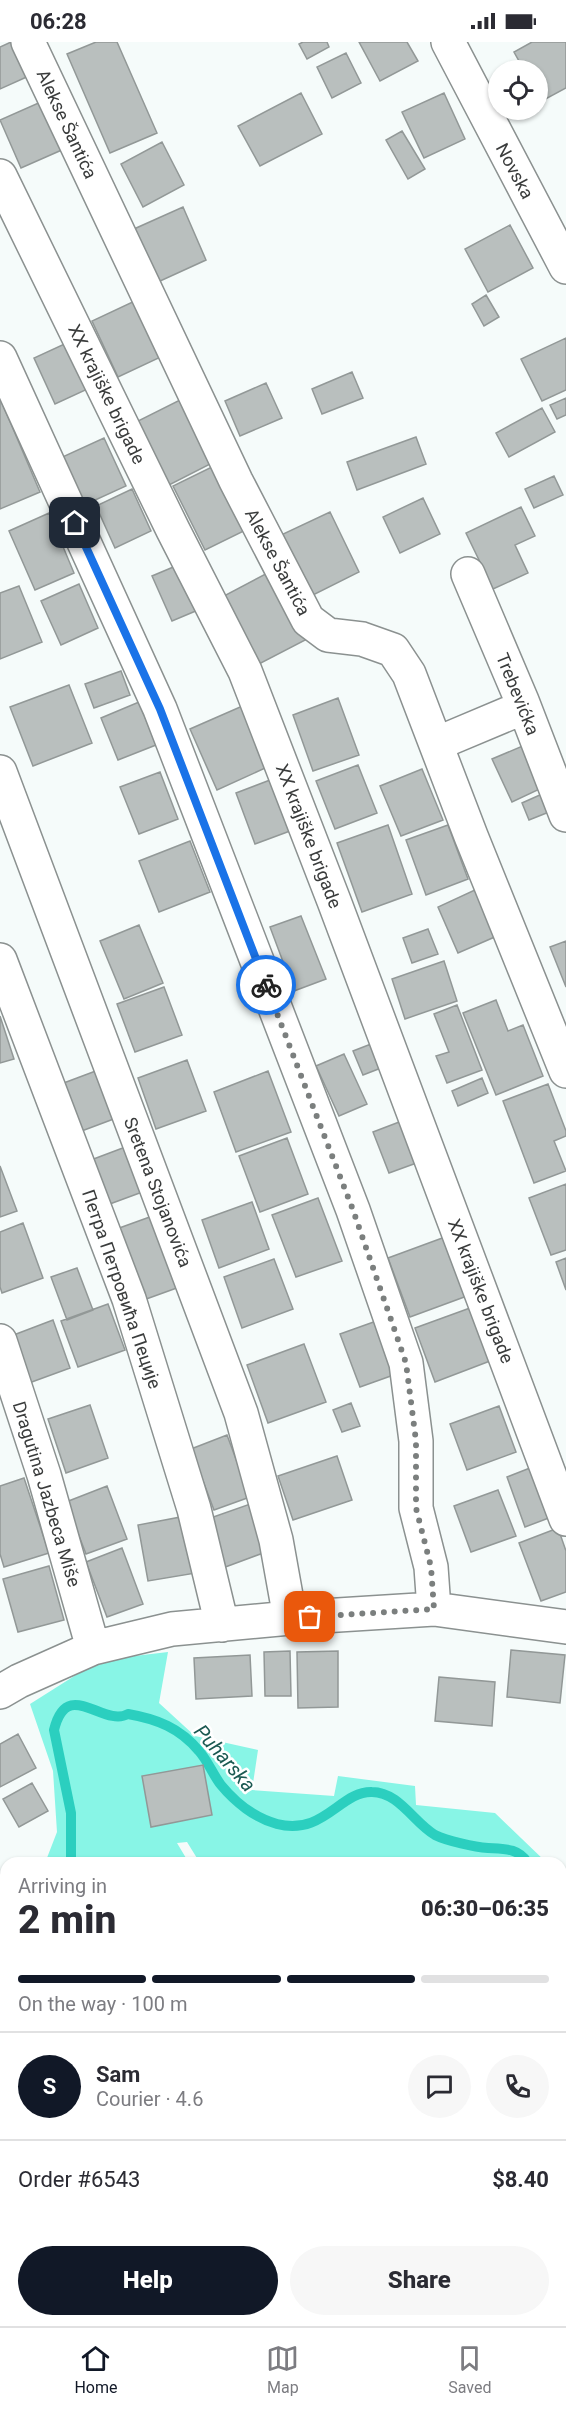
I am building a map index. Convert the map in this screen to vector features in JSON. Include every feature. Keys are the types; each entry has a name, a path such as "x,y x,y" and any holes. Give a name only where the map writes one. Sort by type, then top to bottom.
{"street":[{"name":"Alekse Šantića","path":"28,42 231,471 308,620 328,635 362,639 393,650 409,674 566,1071"},
{"name":"Novska","path":"448,42 566,267"},
{"name":"XX krajiške brigade","path":"0,176 173,530 245,671 334,901 566,1519"},
{"path":"0,358 160,709 353,1210 406,1363 416,1441 416,1508 431,1567 434,1609"},
{"name":"Trebevićka","path":"468,574 525,707 566,814"},
{"path":"436,744 525,707"},
{"name":"Sretena Stojanovića","path":"0,772 241,1413 276,1540 290,1618"},
{"name":"Петра Петровића Пеције","path":"0,960 129,1299 194,1509 222,1625"},
{"name":"Dragutina Jazbeca Miše","path":"0,1341 44,1475 93,1648"},
{"path":"0,1692 19,1681 93,1648 172,1629 290,1618 434,1609 566,1626"}],"green space":[{"path":"168,1652 159,1703 195,1736 258,1750 252,1790 334,1796 338,1776 415,1786 416,1805 495,1813 541,1857 196,1857 187,1842 177,1843 185,1857 47,1857 57,1832 53,1771 30,1704 87,1668 126,1657"}],"building":[{"path":"17,42 31,75 0,89 0,47"},
{"path":"96,42 117,42 157,133 110,153 67,54"},
{"path":"327,42 329,47 307,59 299,44"},
{"path":"359,42 407,42 418,61 380,81"},
{"path":"532,42 566,42 566,88 548,98 548,60 518,60 514,52"},
{"path":"346,53 361,83 332,98 317,67"},
{"path":"301,93 322,134 260,166 238,126"},
{"path":"444,93 465,139 424,158 402,112"},
{"path":"43,101 64,149 21,168 0,120"},
{"path":"402,131 425,169 408,179 386,140"},
{"path":"162,142 184,185 143,207 121,164"},
{"path":"183,207 206,260 158,282 134,229"},
{"path":"510,225 533,268 488,292 465,249"},
{"path":"486,295 499,317 484,326 472,304"},
{"path":"139,299 165,355 118,377 92,321"},
{"path":"566,338 566,390 542,401 521,359"},
{"path":"71,341 92,387 55,404 34,358"},
{"path":"352,372 363,398 322,414 312,389"},
{"path":"266,383 282,418 240,436 225,401"},
{"path":"188,396 220,459 169,485 138,421"},
{"path":"0,398 40,492 0,509"},
{"path":"566,398 566,415 557,419 550,405"},
{"path":"542,408 555,432 509,457 496,433"},
{"path":"416,437 426,464 357,490 347,462"},
{"path":"104,438 126,486 80,507 58,459"},
{"path":"222,462 254,526 205,550 173,486"},
{"path":"554,476 563,495 534,508 525,489"},
{"path":"132,489 151,531 115,548 96,506"},
{"path":"423,498 440,534 400,553 383,517"},
{"path":"521,507 535,536 515,545 528,573 493,589 466,533"},
{"path":"330,512 359,572 311,596 281,535"},
{"path":"49,513 74,573 35,590 9,531"},
{"path":"178,565 198,610 172,621 152,576"},
{"path":"277,568 313,636 257,665 222,597"},
{"path":"79,584 98,628 61,645 41,601"},
{"path":"19,586 42,642 0,659 0,593"},
{"path":"121,671 130,695 94,708 85,684"},
{"path":"69,685 92,743 33,766 10,707"},
{"path":"338,698 359,755 313,771 293,715"},
{"path":"139,702 156,745 118,760 101,718"},
{"path":"247,704 274,764 217,790 190,729"},
{"path":"525,745 544,787 512,802 492,759"},
{"path":"358,765 377,813 335,829 316,781"},
{"path":"422,769 443,820 401,836 380,786"},
{"path":"160,772 178,819 139,834 120,787"},
{"path":"270,780 290,831 255,844 236,793"},
{"path":"542,794 549,812 529,820 522,803"},
{"path":"388,825 412,894 362,912 337,843"},
{"path":"448,825 468,879 426,895 406,840"},
{"path":"190,841 210,892 159,912 139,861"},
{"path":"477,889 497,936 458,953 438,907"},
{"path":"301,916 326,979 294,991 270,927"},
{"path":"139,925 163,983 124,999 100,941"},
{"path":"428,929 438,954 412,963 403,938"},
{"path":"566,941 566,987 550,947"},
{"path":"444,961 457,1001 405,1019 392,979"},
{"path":"164,987 182,1035 135,1052 117,1004"},
{"path":"496,1000 508,1031 523,1025 543,1076 496,1095 463,1013"},
{"path":"457,1005 482,1070 447,1083 436,1056 449,1052 434,1014"},
{"path":"0,1016 14,1059 0,1063"},
{"path":"371,1044 381,1068 363,1075 353,1051"},
{"path":"344,1054 367,1104 339,1116 316,1066"},
{"path":"187,1060 206,1111 156,1129 138,1078"},
{"path":"101,1069 119,1117 71,1135 53,1087"},
{"path":"268,1071 291,1132 236,1152 214,1092"},
{"path":"482,1078 488,1093 458,1106 452,1091"},
{"path":"548,1084 566,1131 566,1136 554,1141 566,1171 534,1183 503,1101"},
{"path":"407,1119 422,1161 389,1173 373,1132"},
{"path":"287,1138 308,1194 260,1212 239,1156"},
{"path":"128,1146 145,1191 99,1208 83,1163"},
{"path":"0,1166 17,1211 0,1217"},
{"path":"566,1184 566,1250 551,1255 529,1198"},
{"path":"318,1198 342,1261 296,1277 272,1215"},
{"path":"252,1202 269,1249 219,1268 202,1220"},
{"path":"158,1214 185,1285 138,1302 111,1231"},
{"path":"23,1223 43,1278 2,1293 0,1287 0,1232"},
{"path":"445,1237 467,1296 410,1317 388,1258"},
{"path":"566,1258 566,1290 556,1262"},
{"path":"274,1259 293,1309 242,1328 224,1277"},
{"path":"77,1268 93,1310 67,1320 51,1277"},
{"path":"108,1304 125,1350 78,1367 61,1321"},
{"path":"470,1308 490,1361 435,1382 415,1328"},
{"path":"382,1319 402,1372 360,1387 340,1334"},
{"path":"53,1320 70,1368 29,1383 11,1336"},
{"path":"304,1344 326,1402 268,1423 247,1365"},
{"path":"351,1403 360,1426 342,1432 333,1410"},
{"path":"90,1405 108,1458 66,1473 48,1419"},
{"path":"499,1406 516,1452 467,1470 450,1424"},
{"path":"227,1435 250,1497 214,1510 191,1449"},
{"path":"337,1456 352,1500 293,1520 278,1476"},
{"path":"535,1466 554,1516 525,1527 507,1477"},
{"path":"24,1478 49,1553 4,1567 0,1554 0,1486"},
{"path":"107,1486 127,1539 86,1554 66,1502"},
{"path":"498,1490 516,1536 471,1552 454,1506"},
{"path":"256,1502 274,1549 220,1569 202,1521"},
{"path":"186,1516 196,1573 148,1581 138,1525"},
{"path":"558,1528 566,1551 566,1592 541,1601 519,1543"},
{"path":"122,1548 143,1604 107,1617 86,1562"},
{"path":"49,1566 64,1620 18,1632 3,1579"},
{"path":"511,1650 565,1655 560,1703 507,1697"},
{"path":"290,1651 291,1696 265,1696 264,1652"},
{"path":"338,1651 338,1707 298,1708 297,1652"},
{"path":"250,1655 252,1696 196,1699 194,1658"},
{"path":"439,1677 495,1682 492,1726 435,1721"},
{"path":"18,1734 36,1768 0,1787 0,1744"},
{"path":"203,1765 212,1815 151,1827 142,1776"},
{"path":"32,1783 48,1811 19,1827 3,1799"}],"waterway":[{"name":"Puharska","path":"71,1857 71,1813 54,1730 60,1714 68,1707 77,1705 108,1715 128,1714 149,1719 176,1731 192,1743 218,1781 246,1809 277,1824 293,1826 307,1824 319,1819 350,1798 372,1792 382,1793 398,1802 435,1835 469,1845 511,1850 523,1857"}],"way so far":[{"path":"266,985 353,1210 406,1363 416,1441 416,1508 431,1567 434,1609 310,1617"}],"route":[{"path":"75,523 160,709 266,985"}]}
